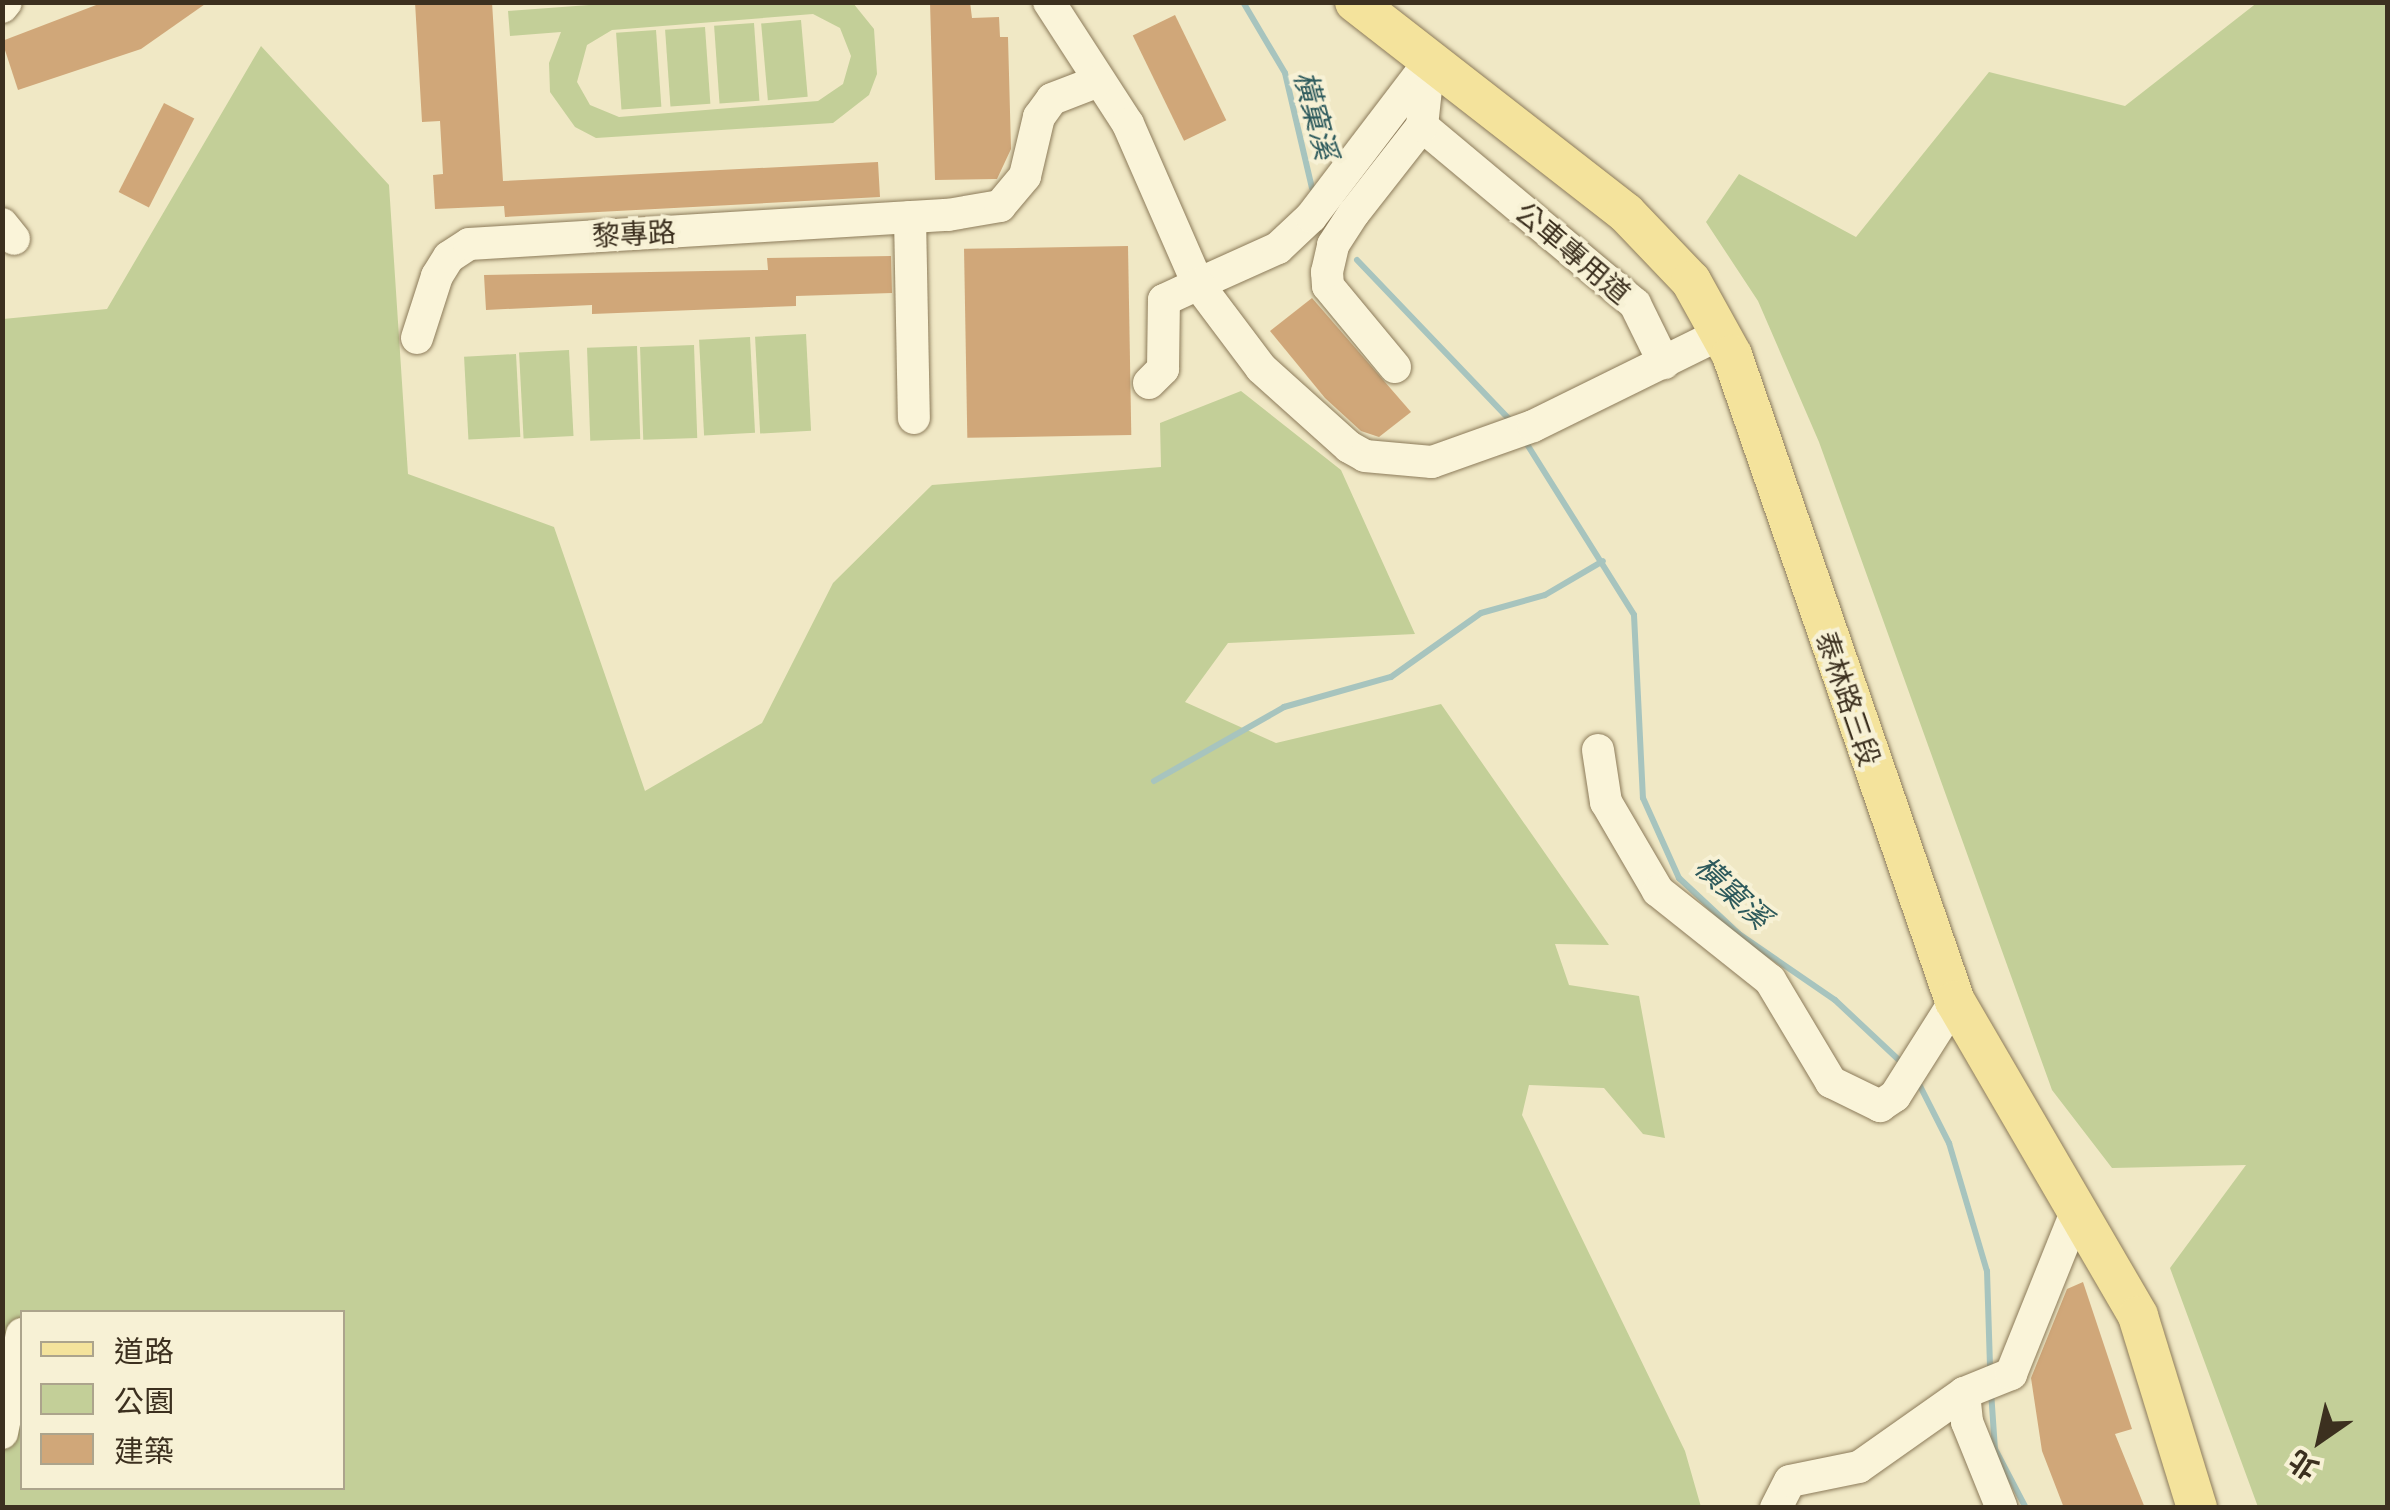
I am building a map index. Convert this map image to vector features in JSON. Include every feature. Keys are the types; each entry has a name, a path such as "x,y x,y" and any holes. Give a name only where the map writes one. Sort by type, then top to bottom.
{"main road":[{"name":"泰林路三段","path":"1355,2 1626,212 1691,281 1720,334 1955,1001 2138,1316 2197,1508"}],"street":[{"path":"1049,2 1096,82 1128,124 1198,284 1261,368 1349,447 1365,456 1432,462 1490,444 1720,334"},
{"path":"1395,367 1328,286 1327,272 1334,245 1354,213 1422,126 1429,62"},
{"path":"1149,383 1163,370 1164,300 1278,248 1311,217 1429,62"},
{"name":"黎專路","path":"417,338 438,276 449,257 469,244 910,218 1000,206 1025,176 1040,117 1052,99 1096,82"},
{"name":"公車專用道","path":"1422,126 1636,304 1664,363"},
{"path":"910,218 914,418"},
{"path":"1598,750 1606,802 1658,891 1770,980 1831,1082 1880,1106 1896,1096 1922,1046 1955,1001"},
{"path":"1776,1508 1790,1481 1859,1467 1970,1391 2011,1374 2078,1207"},
{"path":"2,1433 20,1342"},
{"path":"1970,1391 1967,1422 2001,1506"}],"green space":[{"path":"2258,2 2387,3 2387,1507 2258,1507 2170,1268 2246,1165 2112,1168 2052,1090 1819,442 1758,301 1706,222 1739,174 1856,237 1989,72 2125,106"},
{"path":"616,3 853,3 874,29 877,74 869,95 833,123 596,138 575,127 550,92 549,63 561,32 510,36 508,11","holes":["813,14 840,28 851,56 843,84 818,101 619,117 590,105 577,82 587,45 612,30"]},
{"path":"801,20 808,97 768,100 761,23"},
{"path":"754,23 759,101 720,104 714,26"},
{"path":"705,27 710,104 670,107 665,30"},
{"path":"656,30 661,107 621,110 616,33"},
{"path":"261,46 389,185 408,474 554,527 645,791 762,723 833,583 932,485 1161,467 1160,423 1241,391 1341,470 1415,634 1228,643 1185,702 1276,743 1441,704 1609,945 1555,944 1569,985 1639,996 1665,1138 1643,1134 1604,1088 1529,1085 1522,1115 1685,1451 1701,1507 3,1508 3,319 107,309"},
{"path":"806,334 811,431 760,434 755,337"},
{"path":"750,337 755,433 704,436 699,340"},
{"path":"694,345 697,438 643,440 640,347"},
{"path":"637,346 640,439 590,441 587,348"},
{"path":"569,350 574,436 524,438 519,353"},
{"path":"516,354 520,437 468,440 464,357"}],"building":[{"path":"104,2 208,2 141,49 18,90 2,41"},
{"path":"415,2 492,2 503,181 878,162 880,197 505,217 504,206 435,209 433,175 443,174 440,121 422,122"},
{"path":"930,2 970,2 972,18 999,17 1000,37 1008,37 1011,149 997,179 935,180"},
{"path":"1175,15 1226,120 1184,141 1133,36"},
{"path":"164,103 194,118 149,208 119,192"},
{"path":"1128,246 1131,435 967,438 964,249"},
{"path":"891,256 892,293 796,296 796,306 592,314 592,305 486,310 484,275 768,270 767,258"},
{"path":"1312,298 1411,412 1379,437 1361,431 1325,398 1270,331"},
{"path":"2083,1282 2132,1429 2115,1434 2145,1508 2064,1508 2042,1451 2031,1378 2067,1289"}],"waterway":[{"name":"橫窠溪","path":"1243,2 1285,73 1312,188"},
{"name":"橫窠溪","path":"1357,260 1512,422"},
{"name":"橫窠溪","path":"1525,441 1634,615 1643,798 1679,878 1739,934 1835,1000 1902,1063"},
{"path":"1154,781 1284,707 1391,677 1481,613 1545,595 1603,561"},
{"name":"橫窠溪","path":"1917,1080 1949,1143 1987,1271 1990,1369"},
{"name":"橫窠溪","path":"1991,1391 1995,1449 2026,1508"}]}
